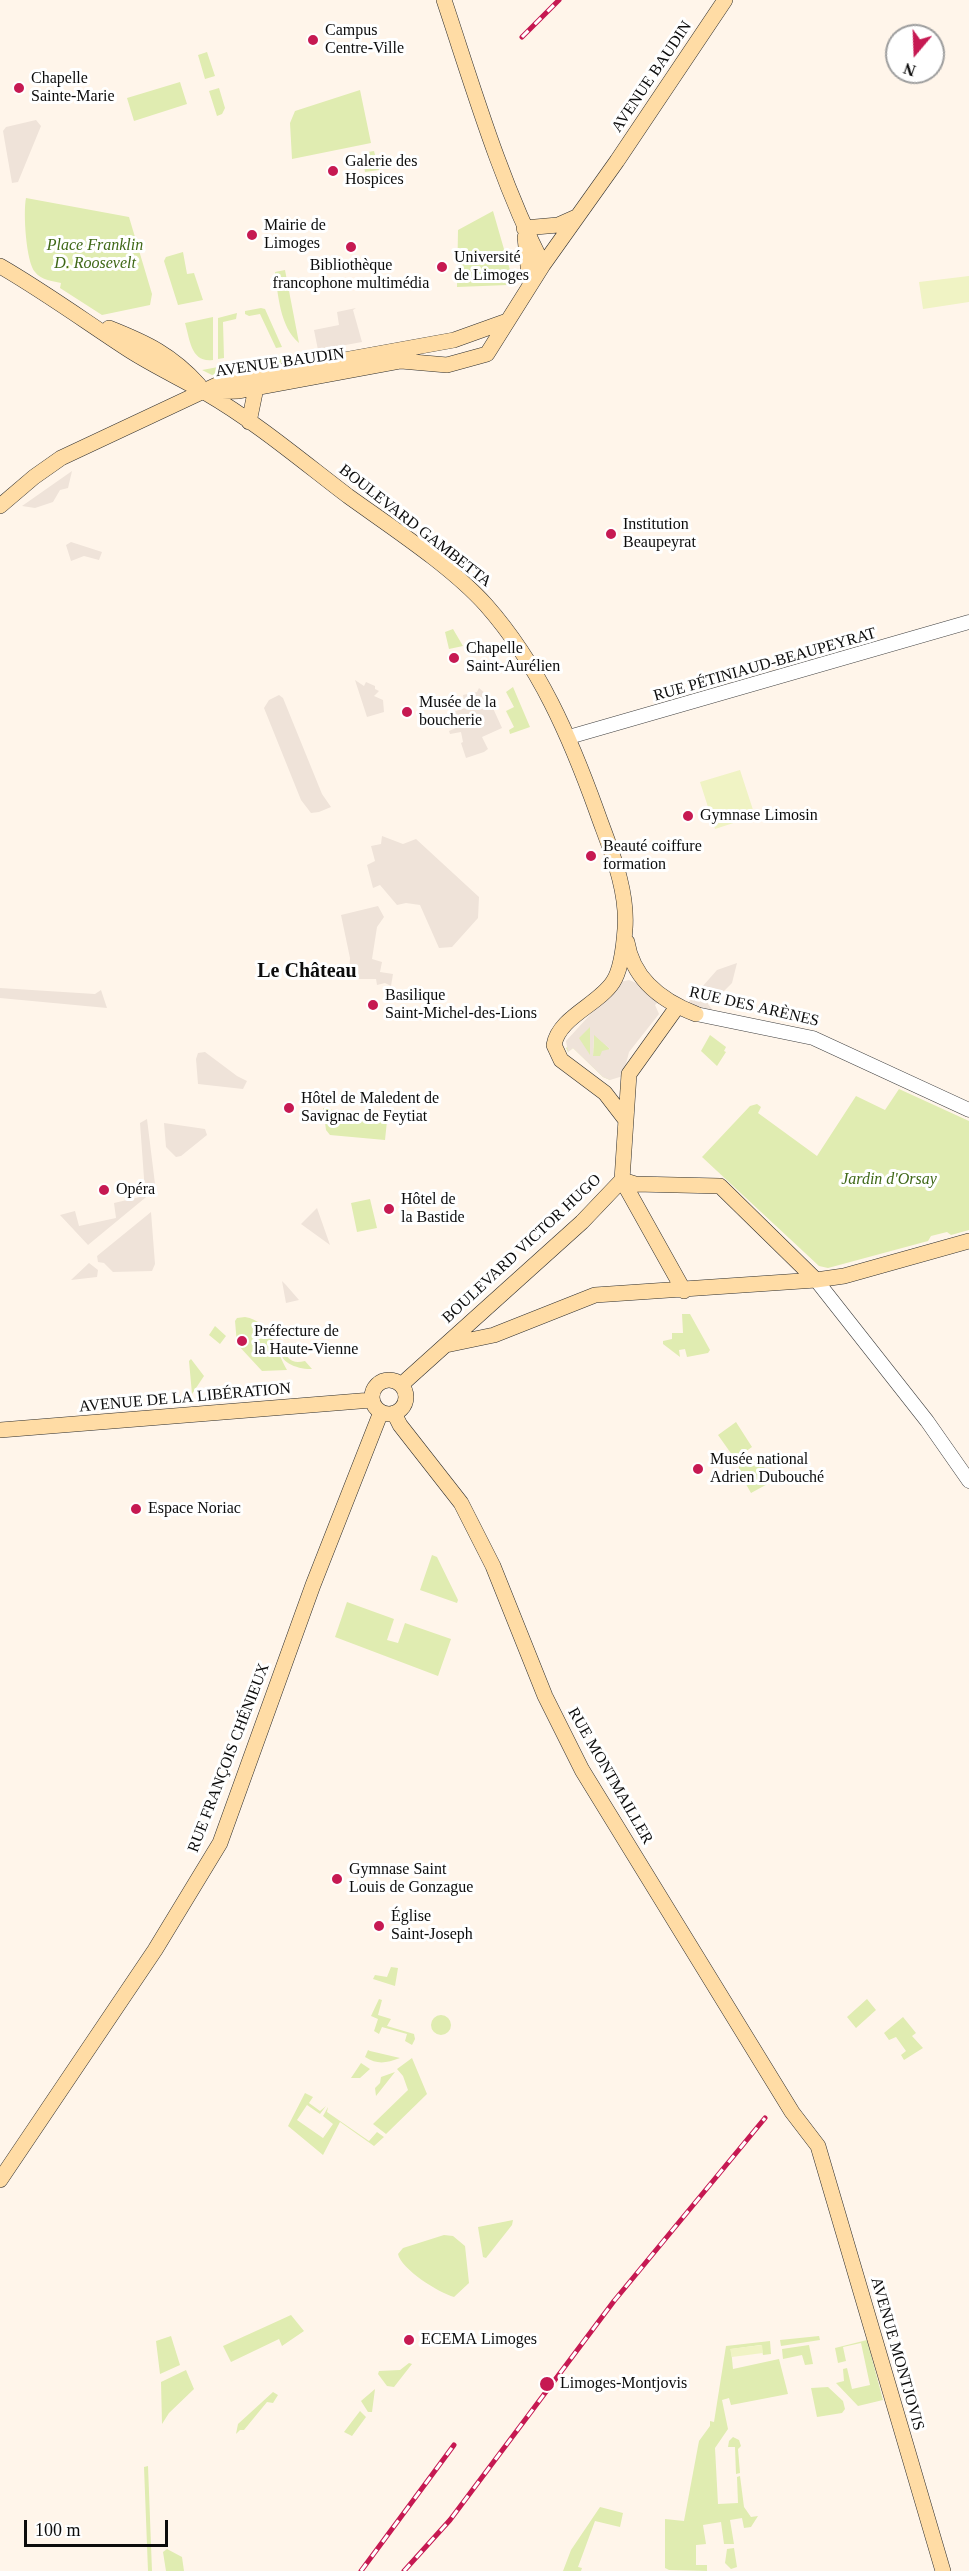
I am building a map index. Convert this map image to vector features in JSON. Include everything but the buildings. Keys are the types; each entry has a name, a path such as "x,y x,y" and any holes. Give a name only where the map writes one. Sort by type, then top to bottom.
{"main road":[{"path":"444,0 498,163 524,228 543,265"},
{"name":"AVENUE BAUDIN","path":"205,392 256,388 401,361 447,365 486,354 543,265 725,0"},
{"path":"524,228 558,225 576,217"},
{"path":"524,228 530,285"},
{"name":"BOULEVARD GAMBETTA","path":"0,266 85,318 137,340 179,362 205,392 400,534 485,603 518,647 548,694 569,737 621,885 625,957 616,978"},
{"name":"AVENUE BAUDIN","path":"205,392 236,378 454,340 507,321"},
{"path":"249,422 256,388"},
{"path":"0,506 61,458 205,392"},
{"path":"625,957 638,979"},
{"path":"625,1119 605,1093 561,1060 554,1045 556,1035 568,1022 596,1001 616,978 638,979"},
{"name":"RUE DES ARÈNES","path":"638,979 677,1007 696,1014"},
{"path":"605,1093 628,1081 632,1066 677,1007"},
{"name":"BOULEVARD VICTOR HUGO","path":"401,1385 582,1222 622,1180 628,1081"},
{"path":"622,1180 634,1184 720,1186 816,1280"},
{"path":"622,1180 684,1291"},
{"path":"446,1345 502,1331 595,1294 684,1291 816,1280 844,1276 969,1241"},
{"path":"476,1318 484,1327 502,1331"},
{"path":"390,1380 401,1385 405,1401 402,1408 382,1408 373,1391 379,1383 390,1380"},
{"name":"AVENUE DE LA LIBÉRATION","path":"0,1430 382,1408"},
{"name":"RUE MONTMAILLER","path":"382,1408 400,1425 461,1503 493,1566 545,1696 592,1786 792,2112 818,2146"},
{"name":"RUE FRANÇOIS CHÉNIEUX","path":"0,2180 155,1950 220,1843 313,1585 382,1408"},
{"name":"AVENUE MONTJOVIS","path":"818,2146 943,2571"}],"street":[{"name":"RUE PÉTINIAUD-BEAUPEYRAT","path":"569,737 969,622"},
{"name":"RUE DES ARÈNES","path":"696,1014 805,1035 969,1110"},
{"path":"816,1280 927,1421 969,1481"}],"green space":[{"path":"207,52 215,76 205,79 198,55"},
{"path":"180,82 187,104 134,121 127,98"},
{"path":"219,88 225,108 222,114 217,116 209,91"},
{"path":"360,90 371,143 292,159 290,123 295,111"},
{"path":"374,151 379,170 365,172 362,153"},
{"name":"Place Franklin D. Roosevelt","path":"26,198 129,217 152,294 150,305 102,315 60,288 61,283 37,275 32,267 27,248"},
{"path":"493,211 510,270 508,285 457,287 458,230"},
{"path":"183,252 187,274 194,273 203,300 178,305 164,261 166,257"},
{"path":"285,270 299,343 284,320 279,300 275,272"},
{"path":"969,276 969,302 923,309 919,282"},
{"path":"265,309 282,347 276,348 260,314 249,316 245,314 245,311"},
{"path":"237,313 236,319 223,322 224,358 218,359 218,318"},
{"path":"213,317 213,360 206,360 200,358 193,349 185,323"},
{"path":"289,353 287,360 282,363 237,371 237,365"},
{"path":"229,365 232,372 212,375 202,370"},
{"path":"453,629 463,646 449,649 445,632"},
{"path":"513,687 530,727 510,734 509,730 514,727 506,711 514,707 506,692"},
{"path":"740,770 755,816 715,829 700,782"},
{"path":"590,1026 590,1056 609,1070 610,1080 603,1077 573,1048 568,1052 566,1048"},
{"path":"594,1034 610,1049 600,1057 593,1056"},
{"path":"710,1035 726,1047 724,1051 726,1052 717,1066 701,1051"},
{"name":"Jardin d'Orsay","path":"899,1089 969,1121 969,1230 951,1235 947,1232 931,1236 928,1241 828,1268 819,1266 702,1157 750,1106 757,1104 761,1107 758,1113 817,1156 856,1096 885,1110"},
{"path":"323,1108 387,1121 385,1140 330,1135 326,1130"},
{"path":"370,1199 377,1228 357,1232 351,1203"},
{"path":"682,1314 690,1314 710,1350 708,1353 687,1357 685,1349 679,1350 680,1357 663,1344 663,1341 672,1339 672,1333 683,1333"},
{"path":"245,1317 261,1324 267,1331 287,1370 262,1371 237,1344 235,1321 237,1318"},
{"path":"215,1326 226,1336 220,1344 209,1335"},
{"path":"283,1348 291,1360 305,1361 312,1369 301,1368 285,1361 281,1353"},
{"path":"191,1359 204,1376 192,1394 189,1361"},
{"path":"216,1386 225,1393 228,1390 235,1396 246,1397 200,1401"},
{"path":"736,1422 752,1447 735,1459 718,1435"},
{"path":"757,1456 773,1481 751,1493 739,1472 739,1466"},
{"path":"432,1555 437,1557 458,1600 457,1603 420,1590"},
{"path":"347,1602 394,1619 387,1640 398,1643 405,1623 451,1639 438,1676 335,1637"},
{"path":"391,1967 398,1968 395,1986 373,1979 375,1975 387,1977"},
{"path":"379,1999 382,2000 378,2015 391,2019 387,2026 414,2034 415,2039 412,2045 405,2041 407,2034 382,2027 379,2034 374,2031 378,2019 371,2016"},
{"path":"867,1999 876,2010 856,2028 847,2017"},
{"path":"441,2015 448,2018 451,2025 448,2032 441,2035 434,2032 431,2025 434,2018"},
{"path":"903,2017 916,2033 912,2036 923,2048 904,2060 901,2055 906,2051 896,2037 889,2040 884,2033"},
{"path":"368,2050 400,2058 386,2062 374,2061 365,2057"},
{"path":"412,2058 427,2094 386,2134 373,2124 408,2090 403,2076 397,2069"},
{"path":"361,2063 370,2069 360,2078 351,2078"},
{"path":"395,2072 376,2096 375,2088 380,2083 381,2077"},
{"path":"305,2093 313,2097 309,2103 320,2111 326,2106 320,2114 307,2105 297,2120 323,2138 333,2124 323,2116 328,2107 327,2112 369,2141 377,2132 384,2137 374,2146 340,2122 323,2155 288,2126"},
{"path":"513,2220 512,2225 486,2258 483,2257 478,2227"},
{"path":"444,2235 453,2236 465,2246 469,2283 454,2297 422,2280 406,2266 398,2254 403,2248"},
{"path":"291,2315 304,2331 282,2346 279,2339 231,2362 223,2346"},
{"path":"171,2336 180,2365 160,2374 156,2341"},
{"path":"819,2336 820,2340 781,2346 780,2340"},
{"path":"867,2340 883,2400 858,2406 836,2383 844,2381 843,2369 847,2368 852,2389 870,2385 861,2343 843,2347 846,2361 838,2363 835,2348"},
{"path":"770,2341 771,2354 763,2355 761,2345 731,2349 733,2369 779,2359 788,2394 731,2405 729,2398 722,2400 728,2429 715,2448 718,2504 738,2503 737,2477 740,2476 744,2507 751,2517 758,2516 751,2527 744,2528 742,2518 730,2520 734,2544 724,2544 721,2522 703,2525 706,2544 696,2545 696,2565 707,2565 707,2571 669,2570 665,2568 665,2519 684,2521 699,2441 710,2426 710,2421 714,2422 726,2346"},
{"path":"762,2345 763,2353 732,2357 730,2349"},
{"path":"809,2345 813,2364 805,2365 802,2355 783,2359 782,2349"},
{"path":"409,2363 412,2364 394,2387 387,2386 378,2374 379,2371 400,2370"},
{"path":"186,2370 194,2389 169,2413 162,2424 161,2382"},
{"path":"828,2387 843,2401 845,2409 842,2413 817,2417 811,2388"},
{"path":"375,2389 372,2412 368,2412 361,2401"},
{"path":"273,2392 278,2395 273,2403 267,2402 244,2430 236,2434 238,2424"},
{"path":"360,2411 366,2417 352,2436 344,2432"},
{"path":"733,2437 739,2440 741,2446 738,2449 740,2473 736,2474 735,2447 728,2447"},
{"path":"148,2466 152,2571 148,2571 144,2467"},
{"path":"600,2507 623,2513 620,2527 595,2521 578,2567 582,2568 581,2571 563,2571 571,2550"},
{"path":"734,2548 737,2567 731,2569 725,2563 727,2549"},
{"path":"167,2549 182,2557 184,2571 166,2571 163,2552"}],"shaded area":[{"path":"36,120 41,126 18,182 12,183 3,131 6,127"},
{"path":"356,308 353,310 362,342 318,350 314,330 339,325 337,312"},
{"path":"72,471 68,488 60,490 53,502 35,508 22,506"},
{"path":"71,542 102,552 99,560 84,556 71,561 66,545"},
{"path":"355,680 364,686 366,682 375,686 375,689 379,691 374,696 383,700 384,712 367,717"},
{"path":"479,688 487,695 502,728 482,737 488,749 466,758 461,743 463,742 461,732 450,734 449,731 458,727 453,712 465,708 463,695 477,692"},
{"path":"279,695 283,698 322,794 331,807 319,812 311,813 301,800 264,708 269,700"},
{"path":"382,836 403,844 416,839 479,897 478,918 452,947 439,948 420,905 406,903 397,905 380,885 373,888 367,865 375,861 371,846 381,844"},
{"path":"378,906 384,917 377,927 372,959 382,962 380,972 393,974 391,986 385,983 377,985 376,979 354,979 349,976 350,958 341,915"},
{"path":"737,963 732,983 718,997 711,996 708,1004 714,1012 687,1004 717,970"},
{"path":"629,980 639,984 658,1002 655,1005 659,1014 629,1052 623,1076 610,1080 603,1077 573,1048 568,1052 566,1041 620,982","holes":["590,1027 590,1055 579,1038","594,1035 610,1049 602,1051 600,1056 593,1056"]},
{"path":"0,988 95,994 101,990 107,1008 0,998"},
{"path":"205,1052 247,1081 243,1089 198,1084 196,1059 198,1053"},
{"path":"147,1119 155,1184 151,1193 88,1245 60,1215 75,1211 79,1226 116,1218 114,1203 140,1197 140,1193 145,1192 140,1123"},
{"path":"164,1123 205,1129 207,1135 181,1156 176,1157 166,1147"},
{"path":"317,1208 330,1245 301,1224"},
{"path":"151,1212 155,1264 152,1271 113,1272 104,1263 98,1262 97,1256"},
{"path":"89,1263 98,1270 97,1277 71,1280"},
{"path":"282,1281 286,1285 299,1300 286,1303"}],"railway":[{"path":"522,37 559,0"},
{"path":"404,2571 450,2520 614,2301 765,2118"},
{"path":"361,2571 454,2445"}],"place":[{"name":"Campus Centre-Ville","path":"313,40"},
{"name":"Chapelle Sainte-Marie","path":"19,88"},
{"name":"Galerie des Hospices","path":"333,171"},
{"name":"Mairie de Limoges","path":"252,235"},
{"name":"Bibliothèque francophone multimédia","path":"351,247"},
{"name":"Université de Limoges","path":"442,267"},
{"name":"Institution Beaupeyrat","path":"611,534"},
{"name":"Chapelle Saint-Aurélien","path":"454,658"},
{"name":"Musée de la boucherie","path":"407,712"},
{"name":"Gymnase Limosin","path":"688,816"},
{"name":"Beauté coiffure formation","path":"591,856"},
{"name":"Basilique Saint-Michel-des-Lions","path":"373,1005"},
{"name":"Hôtel de Maledent de Savignac de Feytiat","path":"289,1108"},
{"name":"Opéra","path":"104,1190"},
{"name":"Hôtel de la Bastide","path":"389,1209"},
{"name":"Préfecture de la Haute-Vienne","path":"242,1341"},
{"name":"Musée national Adrien Dubouché","path":"698,1469"},
{"name":"Espace Noriac","path":"136,1509"},
{"name":"Gymnase Saint Louis de Gonzague","path":"337,1879"},
{"name":"Église Saint-Joseph","path":"379,1926"},
{"name":"ECEMA Limoges","path":"409,2340"},
{"name":"Limoges-Montjovis","path":"547,2384"}],"district":[{"name":"Le Château","path":"307,972"}]}
